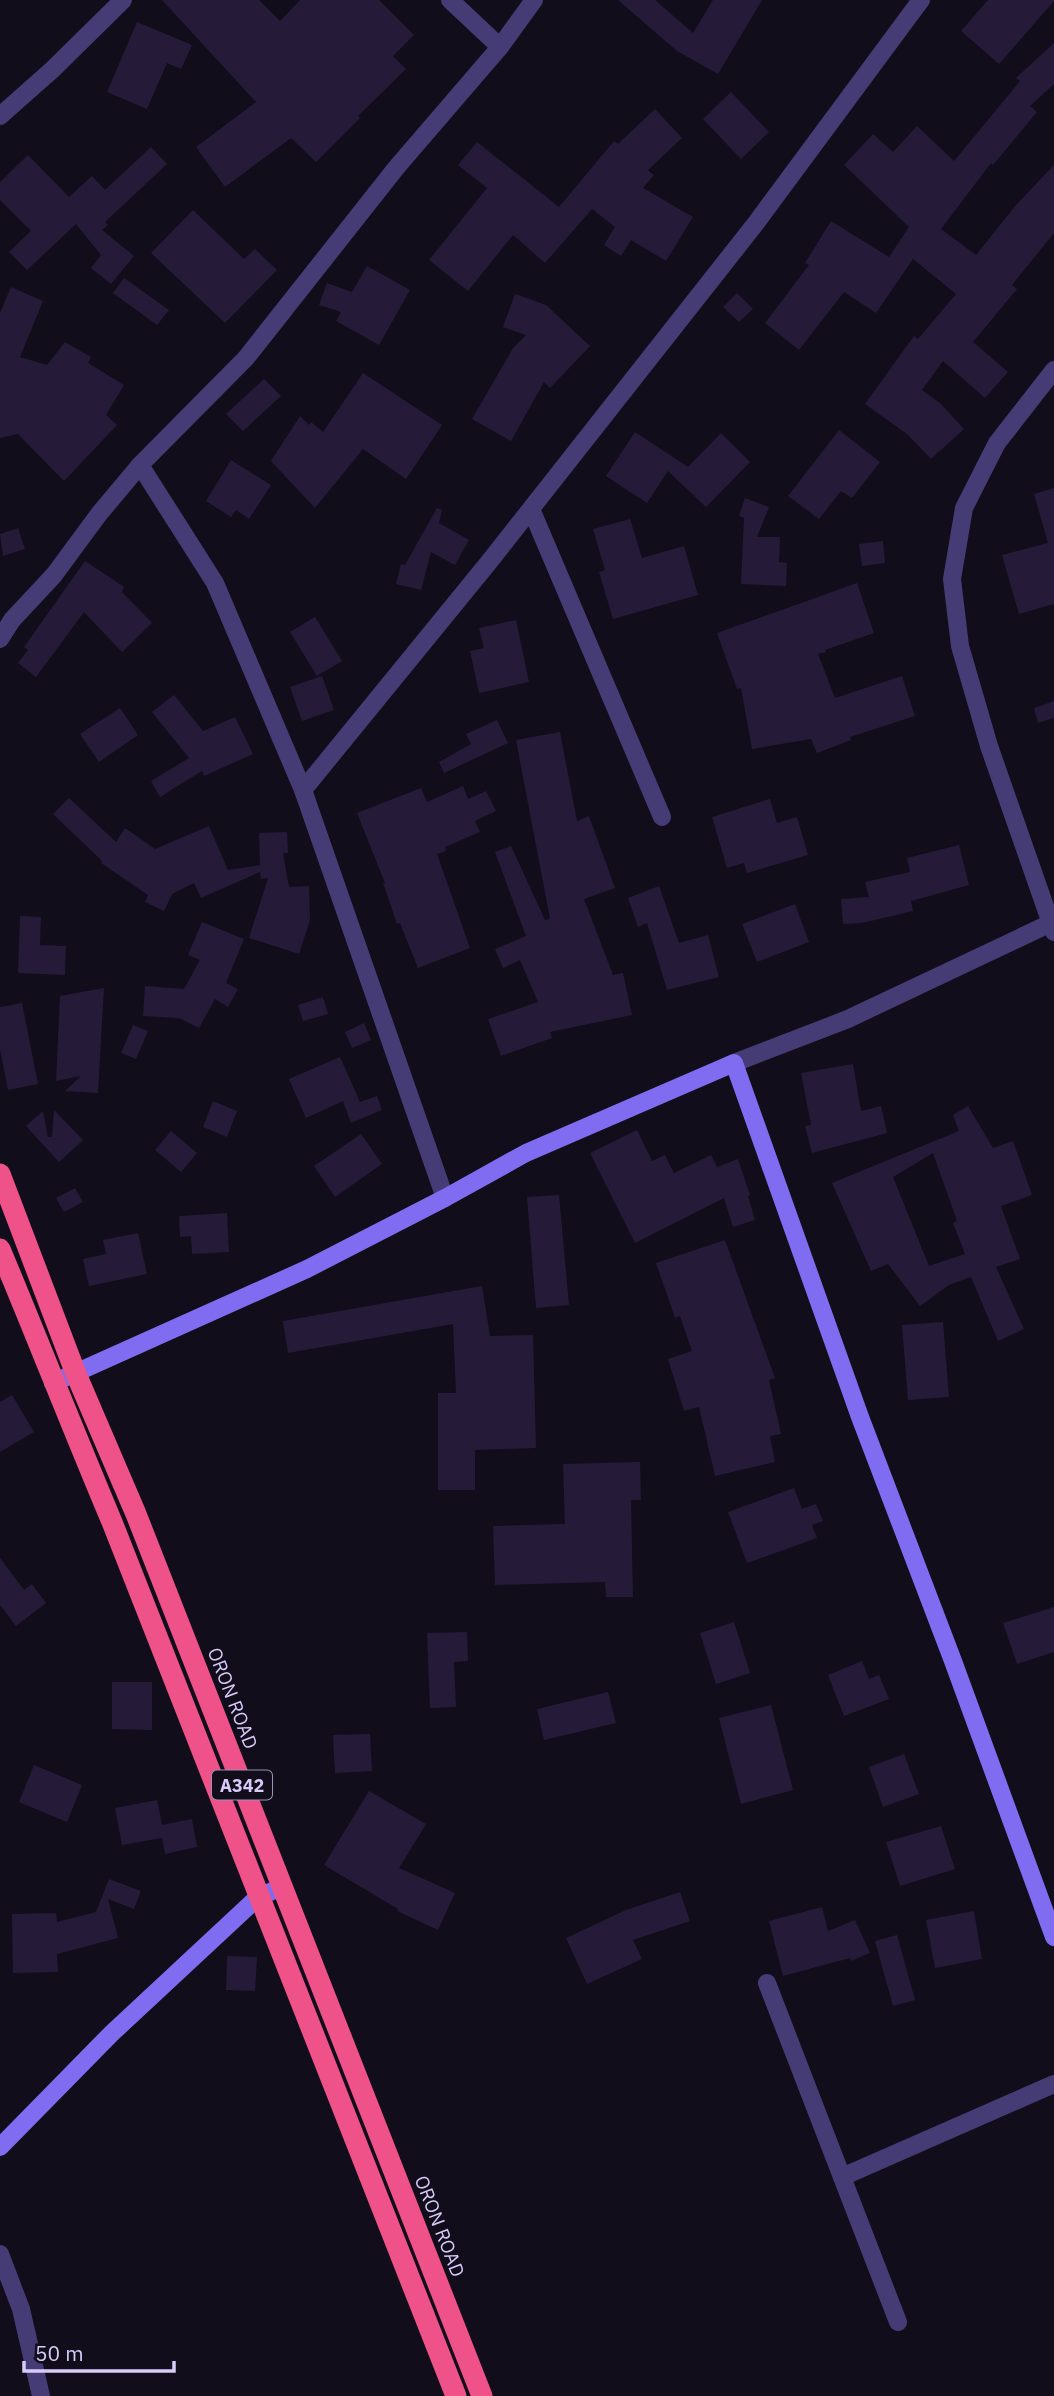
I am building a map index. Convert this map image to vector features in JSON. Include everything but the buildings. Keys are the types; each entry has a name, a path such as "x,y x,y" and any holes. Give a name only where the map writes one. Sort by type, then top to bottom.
{"highway":[{"name":"ORON ROAD","path":"0,1174 76,1374 136,1514 482,2396"},
{"name":"A342","path":"0,1249 112,1522 456,2396"}],"street":[{"path":"0,116 52,70 123,0"},
{"path":"450,0 500,47"},
{"path":"0,639 12,620 54,575 99,514 140,465 246,358 396,168 500,47 534,0"},
{"path":"303,790 531,509 757,223 921,0"},
{"path":"53,1383 307,1269 526,1153 734,1063 848,1019 1052,927 989,746 967,671 960,646 952,579 964,508 997,443 1054,370"},
{"path":"140,465 215,583 303,790 445,1198"},
{"path":"531,509 662,817"},
{"path":"734,1063 860,1417 1054,1937"},
{"path":"0,2147 112,2033 258,1897 282,1887"},
{"path":"767,1983 898,2322"},
{"path":"842,2177 1054,2084"},
{"path":"0,2254 21,2309 41,2396"}]}
